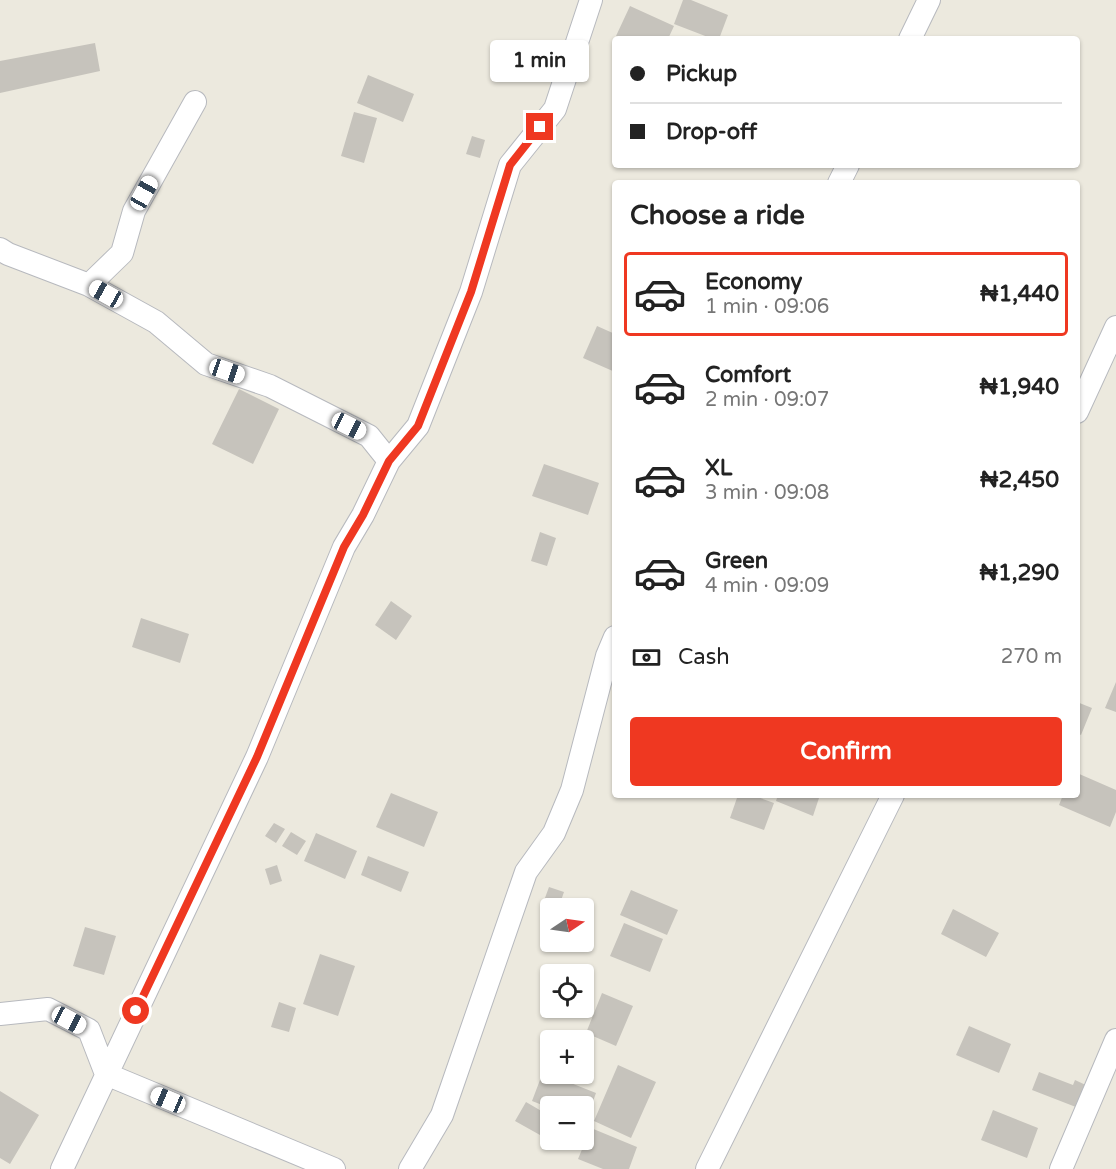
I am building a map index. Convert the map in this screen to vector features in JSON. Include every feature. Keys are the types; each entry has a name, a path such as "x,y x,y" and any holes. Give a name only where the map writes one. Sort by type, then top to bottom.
{"street":[{"path":"62,1169 257,757 344,547 363,515 389,461 418,426 471,292 510,165 555,109 591,0"},
{"path":"912,36 930,0"},
{"path":"89,285 122,253 134,211 195,102"},
{"path":"0,249 89,285 156,322 206,364 270,386 369,436 389,461"},
{"path":"1080,405 1116,327"},
{"path":"410,1169 442,1115 526,872 554,833 572,790 612,645"},
{"path":"707,1169 892,798"},
{"path":"0,1014 48,1008 89,1030 106,1074 334,1169"},
{"path":"1061,1169 1116,1040"}],"building":[{"path":"683,0 691,0 728,15 720,36 705,36 674,24"},
{"path":"630,6 674,26 669,36 616,36"},
{"path":"95,43 100,71 0,93 0,61"},
{"path":"368,75 414,94 403,122 357,103"},
{"path":"354,112 377,118 364,163 341,156"},
{"path":"472,136 485,140 480,158 466,154"},
{"path":"597,326 612,333 612,371 583,358"},
{"path":"239,389 279,409 253,464 212,444"},
{"path":"544,464 599,483 588,515 532,496"},
{"path":"540,532 556,538 547,566 531,561"},
{"path":"391,601 412,616 396,640 375,625"},
{"path":"141,618 189,634 180,663 132,647"},
{"path":"1116,682 1116,712 1105,708"},
{"path":"1080,703 1092,708 1080,734"},
{"path":"1080,774 1116,790 1116,812 1110,827 1059,805 1062,798 1080,798"},
{"path":"391,793 438,812 424,847 376,827"},
{"path":"737,798 760,798 774,803 764,830 730,818"},
{"path":"777,798 819,798 813,816 776,801"},
{"path":"274,823 285,829 276,843 265,836"},
{"path":"291,832 306,841 297,855 282,846"},
{"path":"316,833 357,851 345,879 304,861"},
{"path":"368,856 409,872 401,892 361,875"},
{"path":"277,865 282,881 270,885 265,869"},
{"path":"549,887 564,892 562,898 545,898"},
{"path":"631,890 678,910 667,935 620,915"},
{"path":"953,909 999,933 986,957 941,934"},
{"path":"624,923 663,939 650,972 610,956"},
{"path":"85,927 116,936 104,975 73,966"},
{"path":"320,954 355,966 338,1016 303,1004"},
{"path":"602,993 633,1006 616,1046 594,1036 594,1030 587,1030 594,1018"},
{"path":"279,1002 296,1008 289,1032 271,1027"},
{"path":"969,1026 1011,1044 999,1073 956,1055"},
{"path":"618,1065 656,1082 631,1138 594,1121"},
{"path":"1039,1072 1073,1085 1075,1080 1090,1087 1081,1109 1032,1090"},
{"path":"540,1080 540,1084 573,1084 596,1093 594,1099 594,1096 540,1096 540,1104 532,1101"},
{"path":"0,1091 39,1115 10,1164 0,1158"},
{"path":"526,1102 540,1110 540,1135 515,1121"},
{"path":"993,1110 1038,1128 1027,1158 981,1140"},
{"path":"594,1129 637,1147 629,1169 603,1169 578,1159 582,1150 594,1150"}],"route":[{"path":"136,1011 257,757 344,547 363,515 389,461 418,426 471,292 510,165 540,127"}]}
